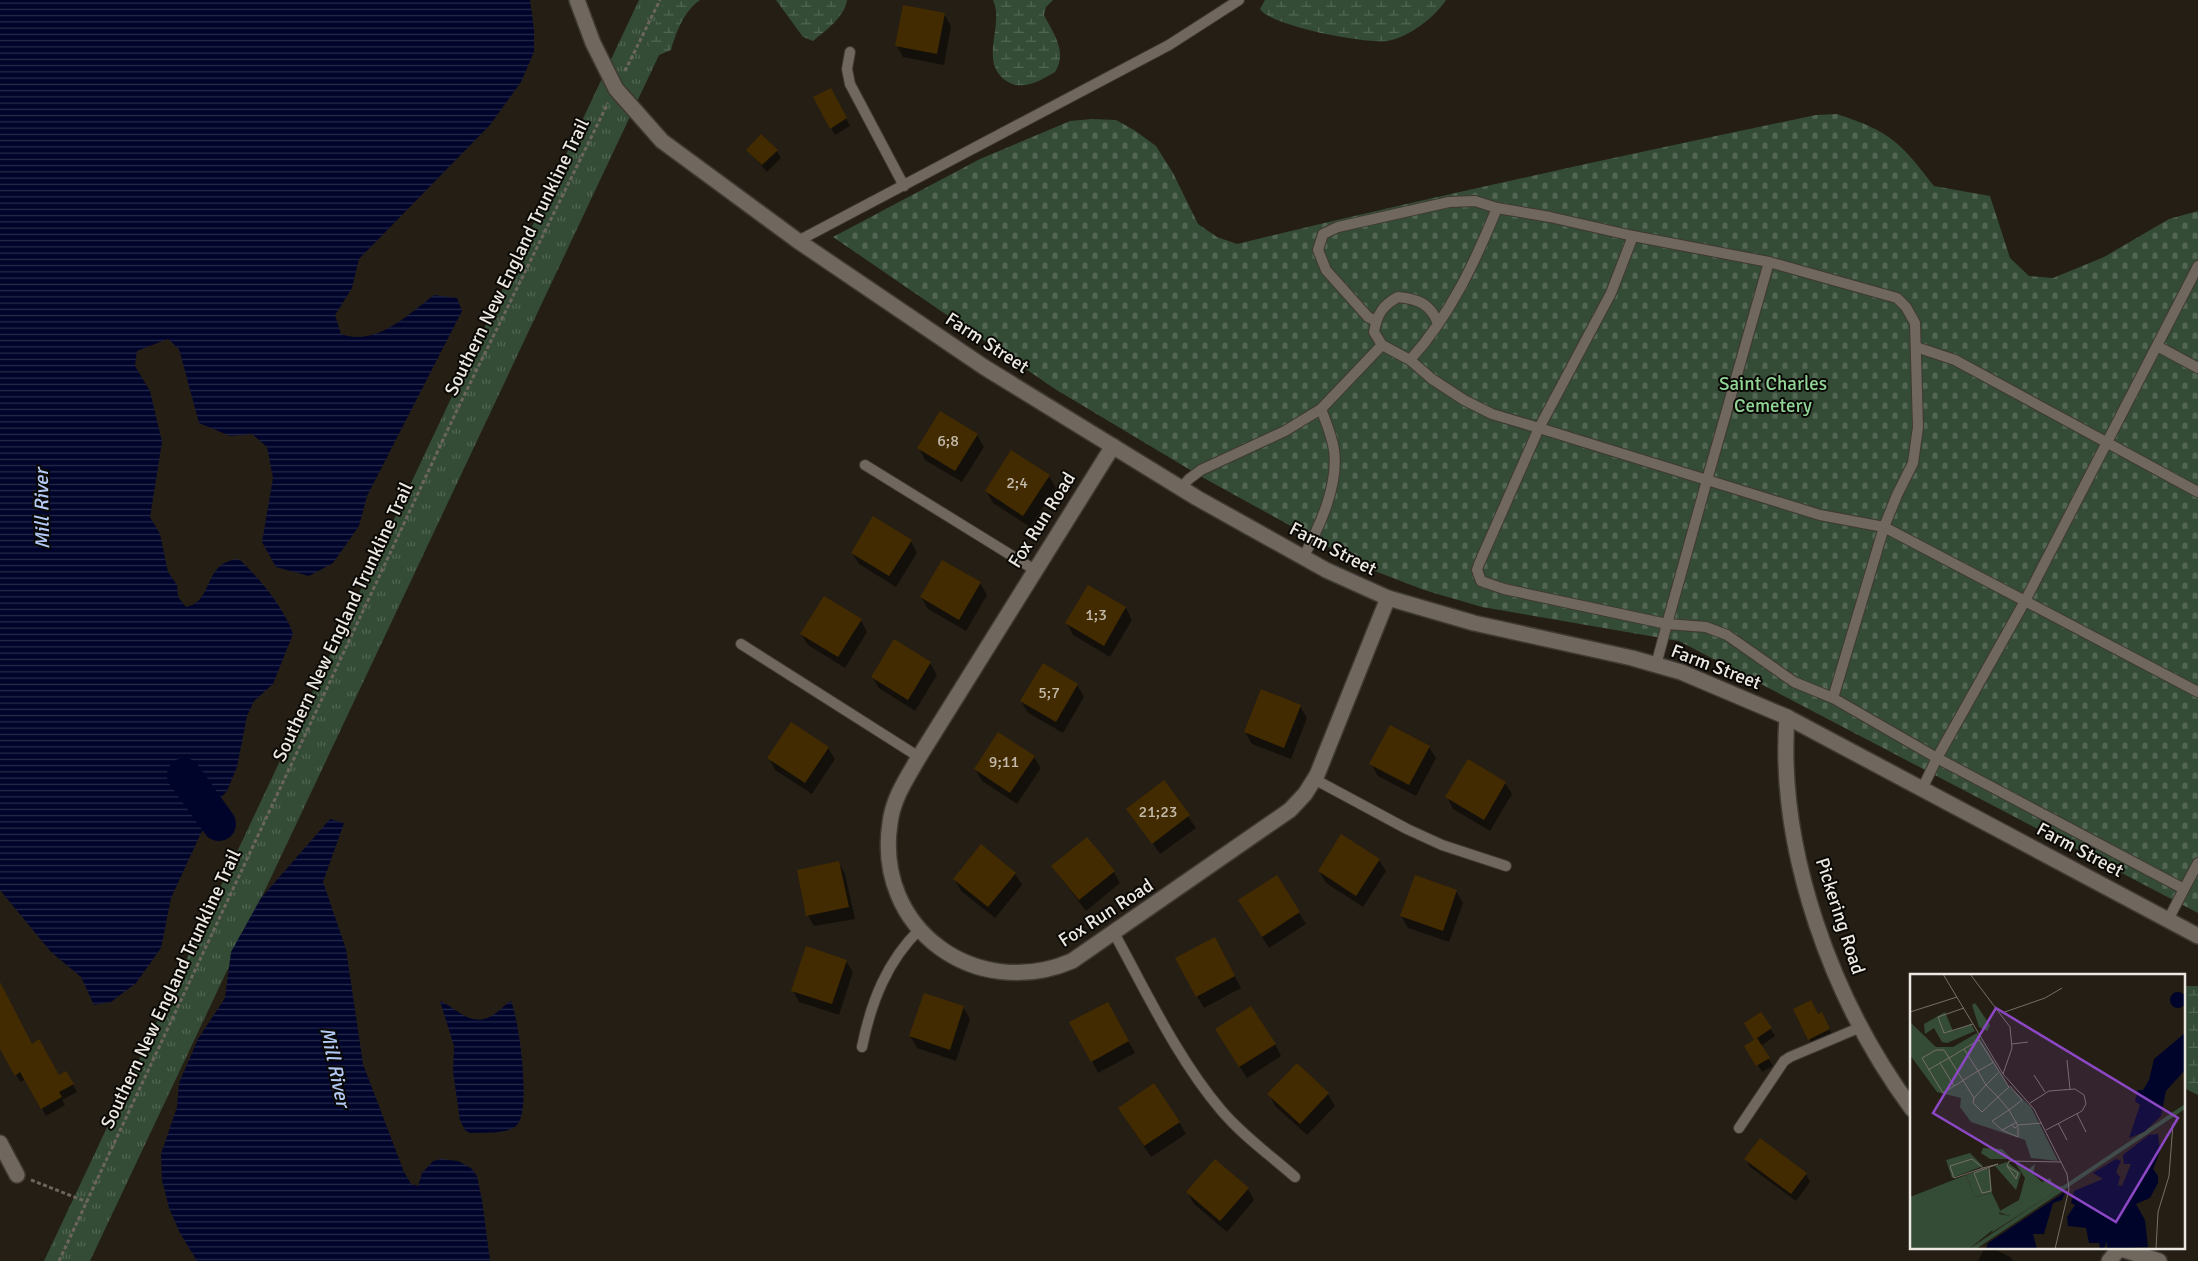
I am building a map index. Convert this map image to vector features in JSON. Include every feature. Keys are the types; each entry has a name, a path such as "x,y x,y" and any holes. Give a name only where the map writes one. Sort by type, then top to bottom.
{"street":[{"name":"Farm Street","path":"577,0 593,43 616,89 662,141 798,241 984,367 1181,488 1303,558 1388,598 1474,623 1656,665 1726,690 1787,717 2198,936"},
{"name":"Fox Run Road","path":"1113,446 919,757 895,802 890,821 888,848 895,888 907,912 920,929 944,951 968,964 993,972 1020,974 1047,970 1066,964 1114,934 1290,810 1305,794 1314,779 1388,598"},
{"name":"Pickering Road","path":"1787,717 1785,753 1788,796 1807,890 1845,998 1878,1059 1910,1106"},
{"path":"0,1143 17,1175"},
{"path":"2109,1261 2117,1248 2159,1261"}],"lane":[{"path":"798,241 1169,45 1239,0"},
{"path":"850,52 847,69 850,84 904,186"},
{"path":"1376,321 1368,317 1326,270 1318,250 1323,234 1338,227 1449,202 1475,201 1496,208 1550,217 1633,236 1769,262 1896,298 1906,307 1915,323 1918,427 1916,453 1884,527 1833,698"},
{"path":"1410,360 1438,323 1475,261 1496,208"},
{"path":"1633,236 1611,293 1540,428 1479,564 1478,570 1481,581 1504,589 1666,624 1706,627 1727,635 1794,682 1833,698 1937,758 2184,889"},
{"path":"1656,665 1769,262"},
{"path":"1922,790 1937,758 2025,601 2198,266"},
{"path":"1438,323 1432,310 1423,302 1398,297 1386,304 1376,321 1374,332 1382,346 1410,360 1432,379 1464,400 1492,414 1820,515 1884,527 2198,692"},
{"path":"1181,488 1189,478 1202,470 1285,431 1321,409 1382,346"},
{"path":"2157,346 2198,368"},
{"path":"1916,348 1955,360 2198,492"},
{"path":"1303,558 1316,533 1327,501 1333,470 1334,452 1321,409"},
{"path":"864,465 1035,570"},
{"path":"741,644 919,757"},
{"path":"1314,779 1442,845 1506,866"},
{"path":"2168,920 2198,863"},
{"path":"862,1046 869,1018 882,983 905,944 920,929"},
{"path":"1114,934 1170,1035 1199,1081 1221,1110 1295,1176"},
{"path":"1739,1128 1784,1061 1790,1056 1861,1027"}],"path":[{"name":"Southern New England Trunkline Trail","path":"59,1261 457,410 660,0"},
{"path":"17,1175 87,1202"}],"green space":[{"path":"639,0 685,0 90,1261 44,1261"},
{"path":"665,0 700,0 685,16 678,29 671,50 659,55 651,52 648,43"},
{"path":"776,0 847,0 838,18 813,41 803,37"},
{"path":"993,0 1053,0 1046,7 1044,15 1060,50 1059,65 1055,72 1026,85 1008,82 999,74 994,65 993,55 996,10"},
{"path":"1265,0 1446,0 1428,20 1404,36 1387,41 1376,41 1340,37 1281,22 1260,9"},
{"name":"Saint Charles Cemetery","path":"1837,114 1855,120 1893,140 1912,159 1934,186 1990,196 2010,258 2029,276 2053,278 2104,257 2169,219 2198,211 2198,913 1679,641 1482,607 1424,590 1367,568 1202,477 1055,389 833,237 980,159 1070,121 1092,119 1116,120 1156,146 1173,173 1198,224 1217,237 1237,244 1598,161 1816,115"},
{"path":"2186,986 2198,986 2198,1095 2186,1089"}],"water":[{"path":"0,0 530,0 534,30 534,52 521,82 490,125 359,259 352,288 335,315 341,334 354,337 367,336 391,326 434,295 457,298 462,311 367,496 359,526 333,563 309,576 276,567 262,542 273,478 267,447 252,434 230,436 199,423 179,349 168,339 137,351 135,366 150,391 162,442 150,517 160,534 168,572 177,585 178,597 186,607 193,605 202,597 220,566 235,559 240,560 271,594 284,614 293,634 273,684 254,701 247,716 237,767 227,791 213,807 171,898 161,948 136,983 111,1002 94,1005 81,977 51,952 0,890"},
{"path":"330,819 344,823 323,882 346,949 363,1064 404,1172 411,1184 418,1186 422,1173 433,1161 441,1159 458,1161 471,1168 477,1176 490,1261 197,1261 180,1233 169,1208 162,1180 161,1154 177,1107 179,1083 198,1039 225,998 231,952 261,898"},
{"path":"440,1001 467,1017 480,1020 488,1018 511,1001 520,1045 524,1086 521,1118 516,1126 511,1129 488,1133 470,1133 465,1130 460,1120 453,1072 454,1046"}],"building":[{"path":"903,5 945,13 937,54 895,46"},
{"path":"831,88 847,118 830,129 813,97"},
{"path":"761,134 778,150 762,165 746,150"},
{"path":"940,411 978,434 955,471 917,448"},
{"path":"1011,450 1050,475 1023,516 985,491"},
{"path":"873,516 912,540 889,576 851,553"},
{"path":"942,560 981,582 959,620 920,597"},
{"path":"1088,585 1126,607 1104,646 1065,623"},
{"path":"824,596 862,619 838,657 800,634"},
{"path":"894,639 931,662 908,700 871,677"},
{"path":"1043,663 1078,684 1056,722 1020,701"},
{"path":"1261,689 1301,705 1284,748 1244,732"},
{"path":"791,722 829,747 805,783 767,758"},
{"path":"1390,725 1430,746 1409,785 1369,764"},
{"path":"998,732 1035,756 1010,793 974,769"},
{"path":"1468,759 1506,782 1484,820 1445,797"},
{"path":"1164,780 1190,815 1152,844 1126,809"},
{"path":"1341,834 1380,859 1356,896 1318,871"},
{"path":"1087,837 1115,871 1079,900 1051,866"},
{"path":"981,844 1016,873 988,907 953,879"},
{"path":"839,861 849,907 806,916 797,870"},
{"path":"1277,875 1300,912 1262,937 1238,900"},
{"path":"1415,875 1457,890 1443,931 1400,916"},
{"path":"1215,937 1235,976 1196,997 1175,958"},
{"path":"806,946 847,960 832,1004 791,991"},
{"path":"0,982 32,1044 39,1039 59,1075 66,1071 74,1084 59,1092 62,1097 41,1109 20,1072 15,1076 0,1049"},
{"path":"924,993 964,1006 950,1050 909,1036"},
{"path":"1811,1000 1818,1014 1822,1012 1830,1029 1808,1040 1793,1009"},
{"path":"1108,1002 1129,1041 1091,1062 1069,1022"},
{"path":"1251,1006 1276,1044 1239,1067 1215,1029"},
{"path":"1761,1012 1772,1028 1754,1040 1744,1023"},
{"path":"1757,1038 1770,1058 1756,1066 1744,1046"},
{"path":"1297,1063 1329,1093 1300,1124 1267,1094"},
{"path":"1154,1083 1180,1122 1144,1146 1118,1108"},
{"path":"1760,1138 1807,1173 1791,1194 1744,1159"},
{"path":"1215,1159 1249,1188 1220,1221 1186,1192"}],"waterway":[{"name":"Mill River","path":"184,775 219,824"}]}
